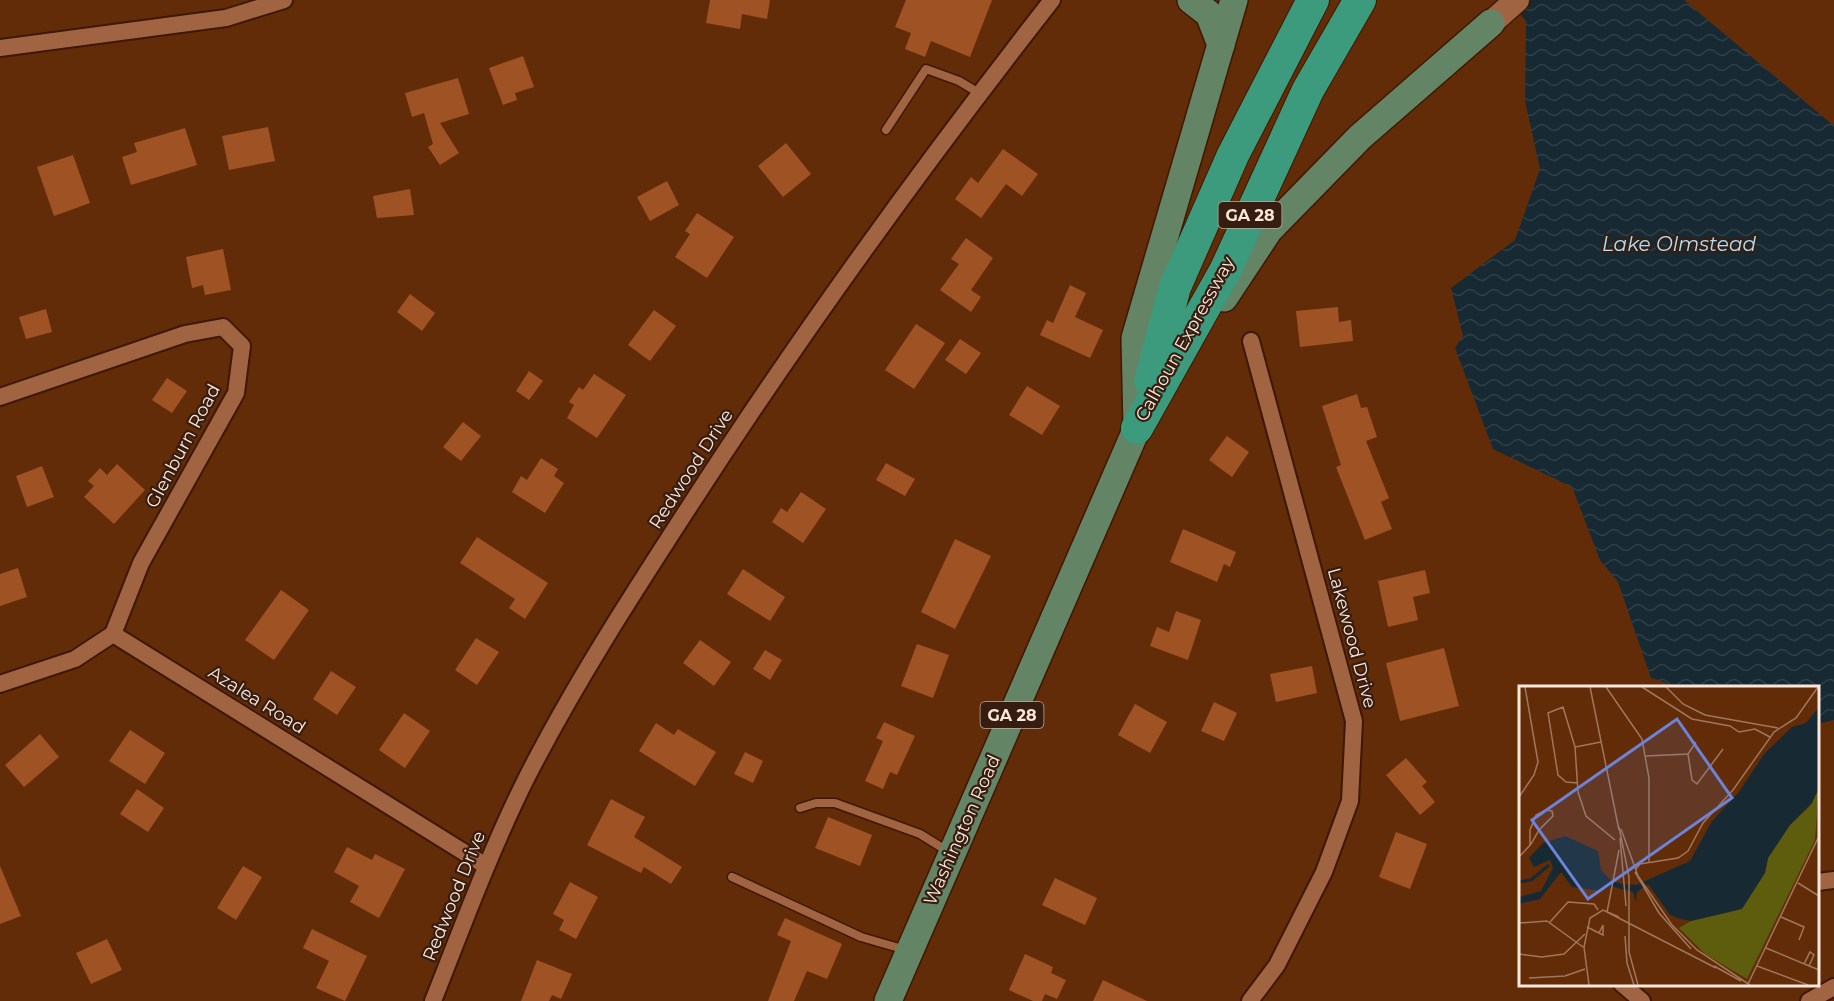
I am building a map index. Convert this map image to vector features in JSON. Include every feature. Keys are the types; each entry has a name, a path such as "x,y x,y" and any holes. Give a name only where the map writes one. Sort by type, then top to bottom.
{"highway":[{"name":"Calhoun Expressway","path":"1137,428 1175,287 1233,155 1312,0"},
{"name":"Calhoun Expressway","path":"1137,428 1226,269 1308,90 1360,0"}],"main road":[{"path":"1191,0 1209,14 1221,45"},
{"path":"1137,428 1135,338 1234,0"},
{"path":"1137,428 1269,230 1360,137 1517,0"},
{"name":"Washington Road","path":"888,1001 1137,428"}],"street":[{"path":"0,48 226,18 284,0"},
{"name":"Redwood Drive","path":"433,1001 486,866 527,777 590,662 733,440 824,307 979,93 1052,0"},
{"name":"Glenburn Road","path":"0,397 185,334 223,327 242,346 237,393 141,563 113,634"},
{"name":"Lakewood Drive","path":"1251,340 1354,721 1350,801 1328,861 1277,965 1251,1001"},
{"path":"0,684 75,659 113,634"},
{"name":"Azalea Road","path":"113,634 486,866"},
{"path":"1819,882 1834,880"},
{"path":"1624,986 1642,1001"},
{"path":"1809,1001 1834,987"}],"lane":[{"path":"886,130 926,69 959,81 979,93"},
{"path":"800,808 816,803 835,803 920,834 952,853"},
{"path":"732,877 861,937 910,951"}],"water":[{"name":"Lake Olmstead","path":"1507,0 1684,0 1834,126 1834,720 1819,724 1819,686 1675,686 1651,678 1618,582 1600,560 1572,487 1493,449 1455,348 1463,336 1451,288 1515,240 1540,169 1525,101 1526,21"}],"building":[{"path":"710,0 770,0 767,19 742,14 740,29 706,23"},
{"path":"906,0 992,0 970,57 931,41 925,57 905,49 911,33 895,27"},
{"path":"523,56 534,87 515,93 517,100 503,105 489,68"},
{"path":"458,78 469,114 440,123 459,153 440,165 428,147 433,144 424,113 412,117 405,93"},
{"path":"268,127 275,161 229,170 222,136"},
{"path":"185,128 197,165 131,185 122,157 137,152 134,143"},
{"path":"786,143 811,174 783,197 758,166"},
{"path":"1003,149 1038,174 1022,196 1006,184 981,218 955,199 971,177 978,183"},
{"path":"73,155 90,203 54,216 37,167"},
{"path":"667,181 679,205 650,221 637,197"},
{"path":"410,189 414,215 377,218 373,196"},
{"path":"697,213 734,237 707,278 675,257 690,234 685,231"},
{"path":"966,238 993,258 971,290 981,297 971,312 940,290 959,264 951,259"},
{"path":"223,249 231,290 205,295 203,285 192,288 186,257"},
{"path":"1070,285 1086,293 1075,317 1103,330 1090,358 1040,335 1047,320 1053,323"},
{"path":"410,294 435,313 422,331 397,312"},
{"path":"1338,307 1339,322 1351,320 1353,341 1300,347 1296,311"},
{"path":"46,309 52,332 26,339 19,317"},
{"path":"654,310 676,326 650,361 628,345"},
{"path":"916,324 945,343 914,389 885,370"},
{"path":"960,339 981,353 966,374 945,360"},
{"path":"529,371 543,381 529,400 516,391"},
{"path":"594,374 626,395 597,438 567,418 574,405 569,402 579,387 583,390"},
{"path":"167,378 187,391 172,413 152,400"},
{"path":"1027,386 1060,406 1042,435 1009,415"},
{"path":"1357,394 1361,408 1367,407 1377,437 1366,441 1389,498 1381,502 1392,529 1365,540 1336,467 1341,465 1322,406"},
{"path":"463,422 481,436 461,461 443,447"},
{"path":"1227,436 1249,452 1232,477 1209,460"},
{"path":"541,458 558,469 554,476 564,483 545,513 512,492 521,476 527,480"},
{"path":"886,463 915,479 905,496 876,480"},
{"path":"117,464 145,490 114,524 84,497 94,486 88,481 100,468 107,475"},
{"path":"42,466 54,497 27,507 16,476"},
{"path":"801,492 826,509 803,543 772,522 781,508 787,512"},
{"path":"1183,529 1236,552 1230,567 1224,564 1217,582 1170,562"},
{"path":"477,537 548,583 525,619 509,608 515,599 460,563"},
{"path":"955,539 991,556 955,629 921,612"},
{"path":"18,568 27,597 0,606 0,574"},
{"path":"743,569 785,597 770,621 727,594"},
{"path":"1425,570 1430,593 1413,597 1418,620 1388,627 1378,581"},
{"path":"281,590 309,610 274,660 245,640"},
{"path":"1176,611 1201,620 1188,660 1150,646 1157,627 1169,632"},
{"path":"476,638 499,652 477,685 455,670"},
{"path":"700,640 731,662 714,686 683,663"},
{"path":"917,644 949,655 933,698 901,686"},
{"path":"1444,648 1459,706 1400,721 1386,663"},
{"path":"765,650 782,660 770,680 753,669"},
{"path":"1312,666 1317,693 1276,702 1270,674"},
{"path":"331,671 356,687 337,715 313,699"},
{"path":"1214,702 1237,713 1224,741 1201,731"},
{"path":"1135,704 1167,722 1150,753 1118,735"},
{"path":"404,713 430,731 405,768 379,750"},
{"path":"884,722 915,736 897,775 890,772 883,789 865,781 883,741 876,738"},
{"path":"656,723 674,735 678,729 716,752 695,786 639,751"},
{"path":"130,730 165,753 145,784 109,761"},
{"path":"40,734 59,757 24,787 5,765"},
{"path":"745,752 763,761 753,783 734,774"},
{"path":"1406,758 1427,782 1422,786 1435,802 1420,815 1386,775"},
{"path":"137,789 164,808 148,832 120,814"},
{"path":"611,799 645,817 634,837 682,867 671,884 644,867 641,873 587,845"},
{"path":"828,817 872,835 860,866 815,848"},
{"path":"1396,832 1427,844 1410,889 1379,877"},
{"path":"347,847 372,860 375,854 405,869 379,918 350,902 359,886 334,872"},
{"path":"0,866 21,916 0,924"},
{"path":"243,866 262,877 236,920 217,908"},
{"path":"1055,878 1097,898 1085,925 1042,905"},
{"path":"570,882 598,897 576,939 559,930 564,920 553,914"},
{"path":"785,918 842,944 827,979 807,971 794,1001 768,1001 791,941 777,935"},
{"path":"312,929 367,956 345,1001 316,988 329,961 303,948"},
{"path":"107,939 122,970 91,984 76,953"},
{"path":"1025,954 1053,967 1051,973 1066,980 1057,999 1045,994 1042,1001 1033,1001 1009,990"},
{"path":"537,960 572,974 561,999 552,995 549,1001 521,1001"},
{"path":"1103,980 1147,1001 1093,1001"}]}
